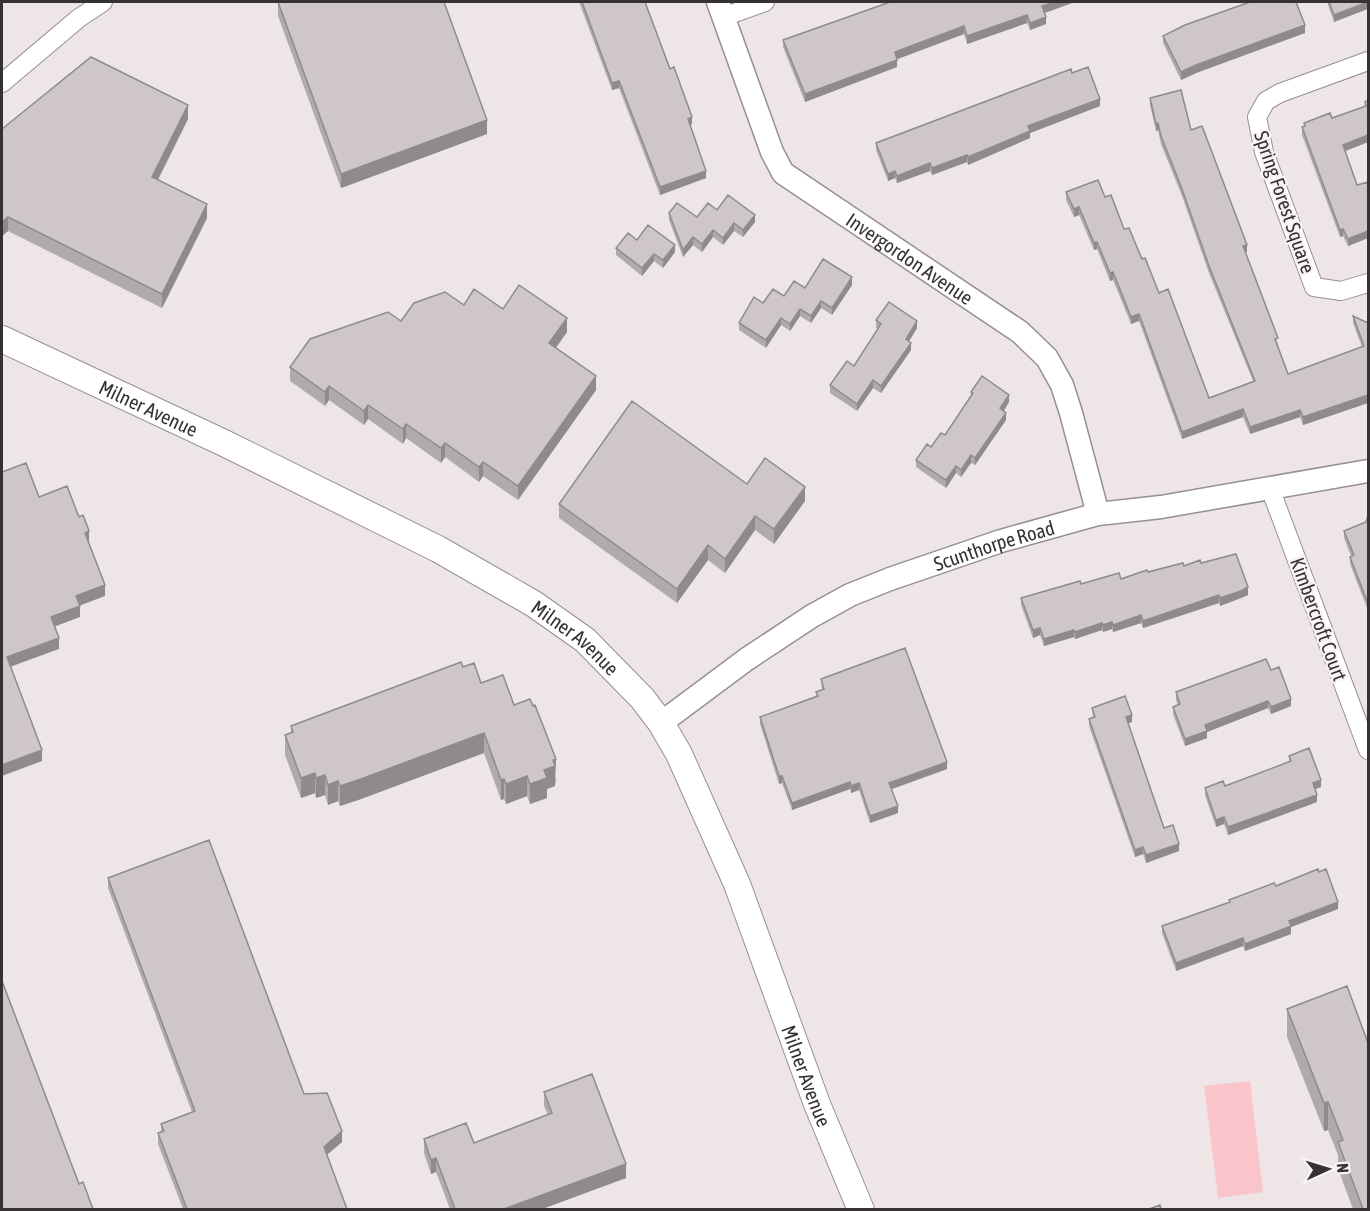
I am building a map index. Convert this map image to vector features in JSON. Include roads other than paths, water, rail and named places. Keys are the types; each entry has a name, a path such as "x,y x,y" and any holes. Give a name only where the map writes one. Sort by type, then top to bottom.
{"main road":[{"name":"Milner Avenue","path":"2,339 255,458 438,549 534,604 585,640 642,698 661,723 679,753 737,884 820,1114 861,1209"}],"street":[{"path":"2,83 79,18 103,2"},
{"path":"720,9 765,2"},
{"name":"Invergordon Avenue","path":"720,9 772,152 783,173 1020,332 1047,358 1062,385 1098,514"},
{"name":"Spring Forest Square","path":"1368,61 1280,93 1266,101 1257,117 1264,152 1314,287 1341,291 1368,283"},
{"name":"Scunthorpe Road","path":"661,723 747,659 812,616 850,595 1000,541 1098,514 1161,507 1368,471"},
{"name":"Kimbercroft Court","path":"1270,488 1368,750"}]}
